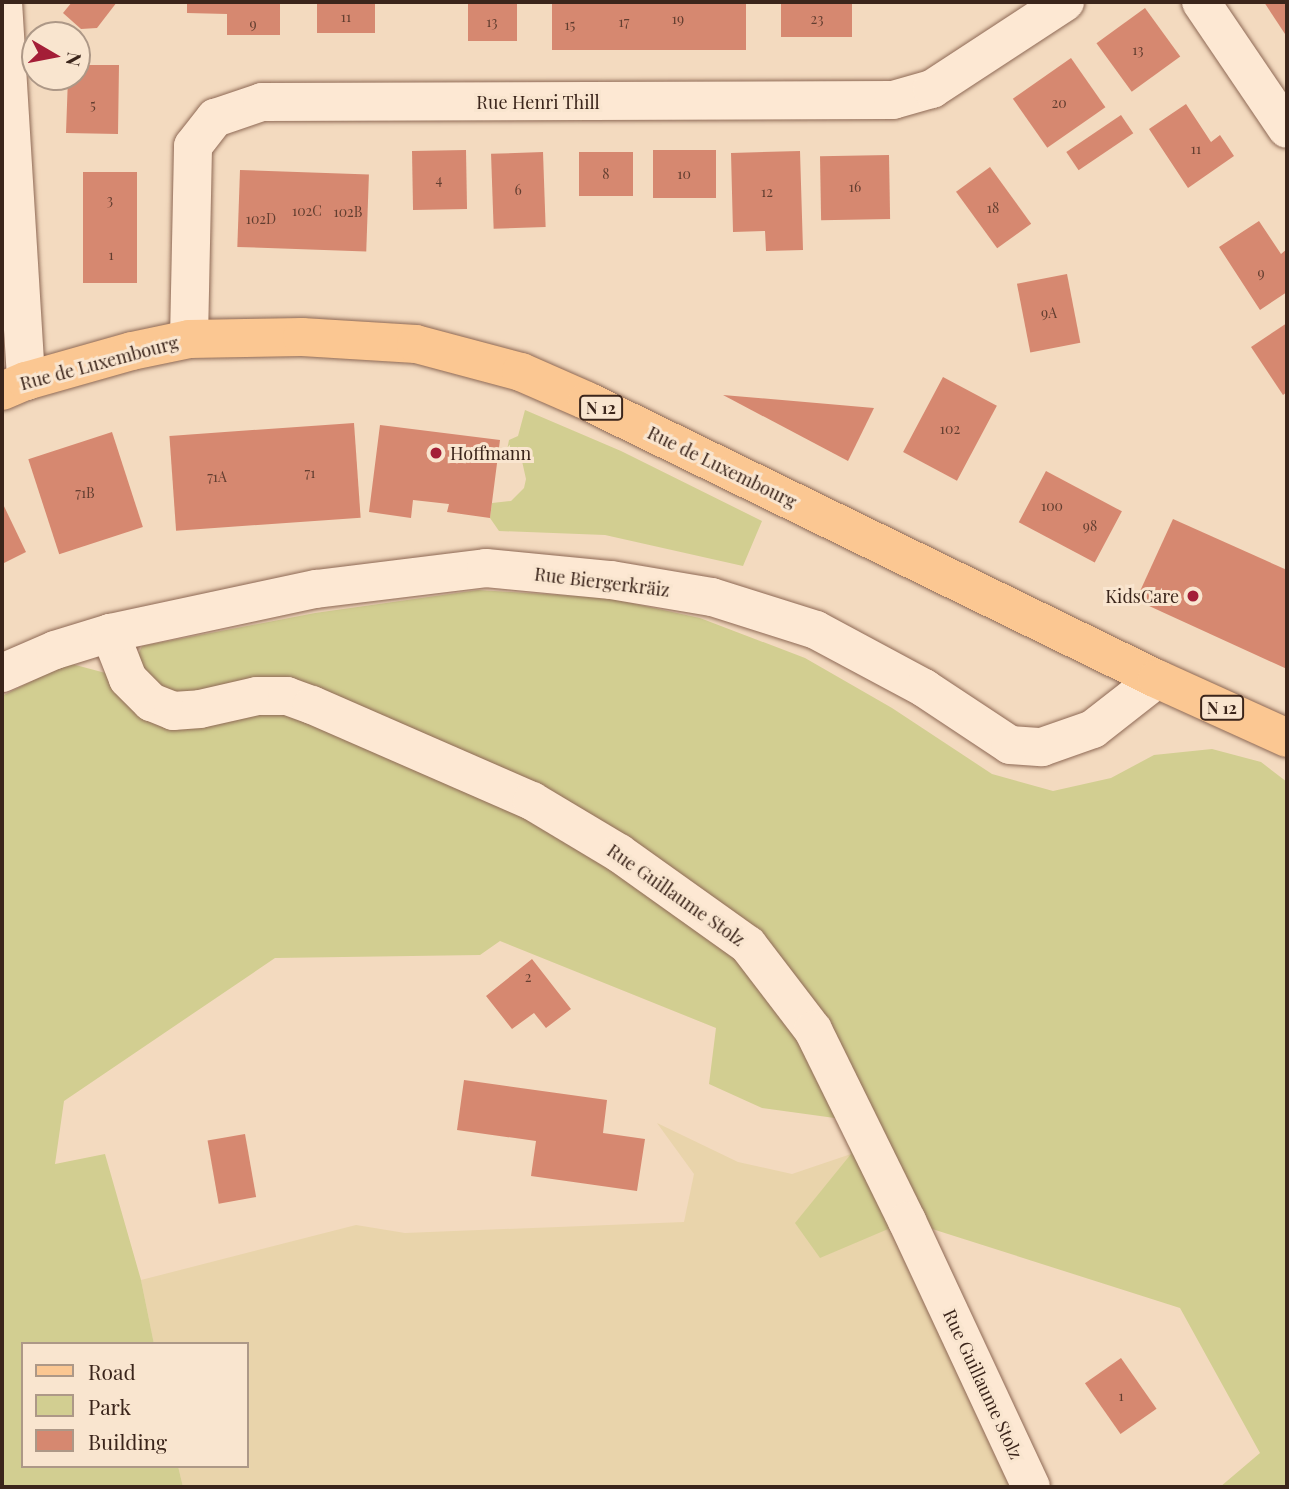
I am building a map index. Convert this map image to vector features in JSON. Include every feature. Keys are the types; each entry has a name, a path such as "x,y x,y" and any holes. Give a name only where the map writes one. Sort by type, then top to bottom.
{"main road":[{"name":"Rue de Luxembourg","path":"14,386 132,351 189,339 302,337 416,344 522,372 1157,679 1287,738"}],"street":[{"path":"3,2 14,386"},
{"name":"Rue Henri Thill","path":"189,339 193,146 215,118 262,102 893,100 932,89 1065,2"},
{"path":"1201,2 1287,127"},
{"name":"Rue Biergerkräiz","path":"2,673 55,650 110,633 316,589 486,568 611,580 712,597 816,630 924,688 1010,745 1042,747 1093,729 1157,679"},
{"name":"Rue Guillaume Stolz","path":"110,633 128,679 151,702 173,711 200,709 257,695 287,696 312,705 532,801 619,853 748,945 813,1030 907,1220 1031,1487"}],"shaded area":[{"path":"657,1123 738,1162 792,1174 851,1154 907,1221 1031,1487 183,1487 178,1468 248,1468 248,1342 154,1342 141,1280 356,1225 405,1233 684,1222 694,1174"}],"green space":[{"path":"525,410 621,451 762,521 743,566 605,535 499,531 490,518 492,503 511,501 524,488 526,479 522,461 507,450 509,440 518,436"},
{"path":"478,590 608,598 700,618 805,658 892,708 992,774 1053,791 1111,778 1154,755 1212,749 1261,762 1287,782 1287,1487 1220,1487 1260,1453 1180,1308 907,1221 820,1258 795,1223 851,1154 842,1119 762,1108 709,1084 716,1028 500,941 480,955 275,958 64,1101 55,1164 105,1154 141,1280 154,1342 21,1342 21,1468 178,1468 183,1487 2,1487 2,696 68,663 128,679 142,646 315,613"}],"building":[{"path":"72,2 117,2 97,28 91,28 91,21 72,21 63,13"},
{"path":"187,2 280,2 280,35 227,35 227,14 187,13"},
{"path":"317,2 375,2 375,33 317,33"},
{"path":"468,2 517,2 517,41 468,41"},
{"path":"552,2 746,2 746,50 552,50"},
{"path":"781,2 852,2 852,37 781,37"},
{"path":"1264,2 1287,2 1287,37"},
{"path":"1145,8 1180,57 1132,92 1096,43"},
{"path":"1071,58 1105,107 1047,148 1013,99"},
{"path":"91,65 119,65 118,134 66,133 68,91 91,91"},
{"path":"1186,104 1211,142 1220,135 1234,156 1188,188 1149,129"},
{"path":"1121,115 1133,133 1079,170 1066,152"},
{"path":"466,150 467,209 413,210 412,151"},
{"path":"653,150 716,150 716,198 653,198"},
{"path":"800,151 803,250 766,251 765,231 733,232 731,153"},
{"path":"543,152 546,227 494,229 491,154"},
{"path":"579,152 633,152 633,196 579,196"},
{"path":"889,155 890,219 821,220 820,156"},
{"path":"990,167 1031,224 997,248 956,192"},
{"path":"240,170 369,175 366,251 237,247"},
{"path":"83,172 137,172 137,283 83,283"},
{"path":"1259,221 1281,254 1287,249 1287,292 1260,310 1219,247"},
{"path":"1067,274 1080,343 1030,352 1017,284"},
{"path":"1287,323 1287,392 1283,395 1251,347"},
{"path":"943,377 997,406 957,481 903,452"},
{"path":"723,395 874,408 848,461"},
{"path":"354,423 361,518 176,531 169,436"},
{"path":"380,425 500,440 490,518 447,512 449,504 413,500 411,518 369,512"},
{"path":"112,432 143,527 59,554 28,459"},
{"path":"1046,471 1122,511 1095,563 1019,522"},
{"path":"2,502 26,552 2,564"},
{"path":"1173,519 1287,570 1287,669 1136,600"},
{"path":"532,959 571,1009 546,1028 534,1013 512,1029 486,996"},
{"path":"464,1080 607,1100 603,1133 645,1139 637,1191 531,1176 536,1141 457,1130"},
{"path":"245,1134 256,1197 219,1204 208,1141"},
{"path":"1121,1358 1157,1409 1121,1434 1085,1383"}],"place":[{"name":"Hoffmann","path":"436,453"},
{"name":"KidsCare","path":"1193,596"}]}
